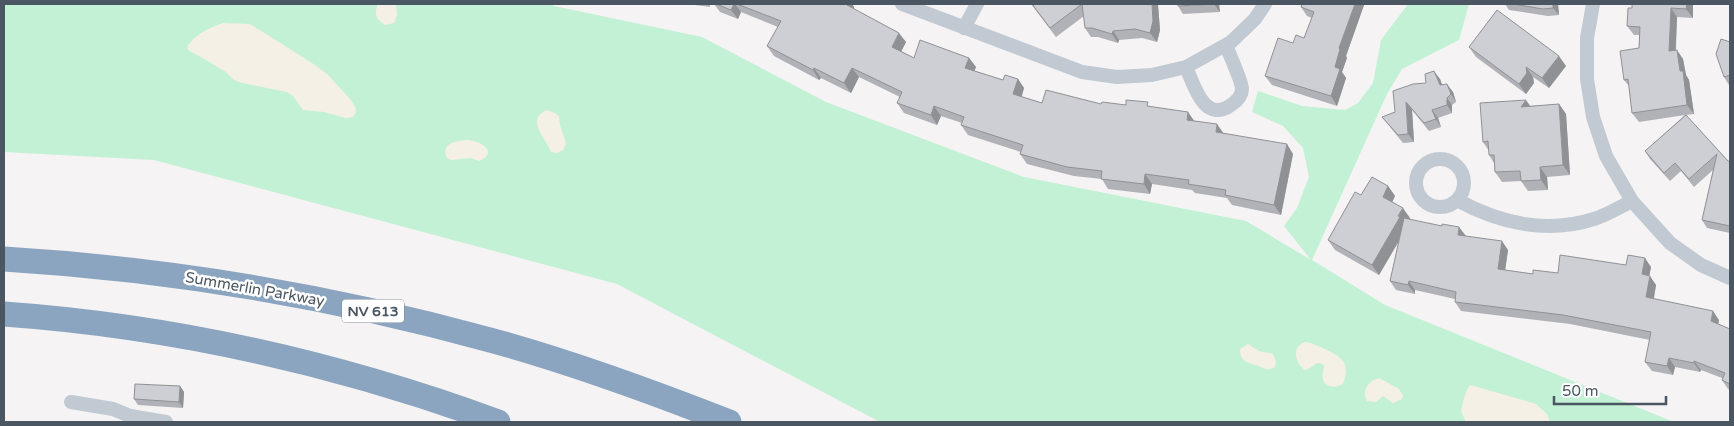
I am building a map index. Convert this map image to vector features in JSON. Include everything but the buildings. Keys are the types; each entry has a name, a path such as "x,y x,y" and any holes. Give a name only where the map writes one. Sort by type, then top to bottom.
{"highway":[{"name":"Summerlin Parkway","path":"4,259 136,270 260,288 336,302 447,328 550,358 660,395 729,422"},
{"path":"4,314 139,330 250,350 403,390 498,422"}],"street":[{"path":"902,4 1082,72 1117,78 1152,76 1186,67 1226,45 1255,19 1265,4"},
{"path":"964,28 977,4"},
{"path":"1593,4 1587,38 1586,71 1593,117 1606,156 1632,201 1670,242 1701,265 1730,278"},
{"path":"1186,67 1205,106 1212,109 1228,107 1239,98 1242,87 1226,45"},
{"path":"1457,200 1479,212 1529,226 1568,225 1594,219 1632,201"},
{"path":"71,402 113,409 130,416 166,422"}],"green space":[{"path":"4,4 551,4 702,37 826,102 1024,177 1246,221 1311,260 1284,226 1297,208 1309,177 1303,148 1283,126 1252,112 1258,91 1302,106 1345,110 1358,103 1373,83 1381,40 1408,4 1469,4 1459,40 1402,69 1387,94 1312,260 1385,305 1674,422 880,422 617,284 154,160 4,152"}],"sand":[{"path":"378,4 396,4 397,15 394,23 385,25 379,20 376,16"},
{"path":"223,23 250,24 312,63 327,74 351,100 356,109 353,117 346,118 324,112 303,110 293,96 287,92 234,80 226,72 188,50 187,47 190,42 198,35"},
{"path":"547,110 558,116 566,142 563,150 558,153 551,152 537,124 540,114"},
{"path":"466,140 477,142 486,147 488,154 485,158 479,161 471,158 451,160 447,158 447,146 453,142"},
{"path":"1305,342 1325,349 1340,358 1346,371 1343,384 1335,387 1324,382 1324,366 1322,364 1317,363 1305,370 1302,367 1297,359 1296,351"},
{"path":"1248,344 1259,351 1273,354 1276,361 1275,367 1265,369 1244,360 1240,349"},
{"path":"1379,378 1399,389 1403,396 1402,399 1393,403 1383,396 1376,402 1367,401 1365,390 1372,381"},
{"path":"1470,385 1536,404 1547,414 1550,422 1466,422 1461,411"}]}
